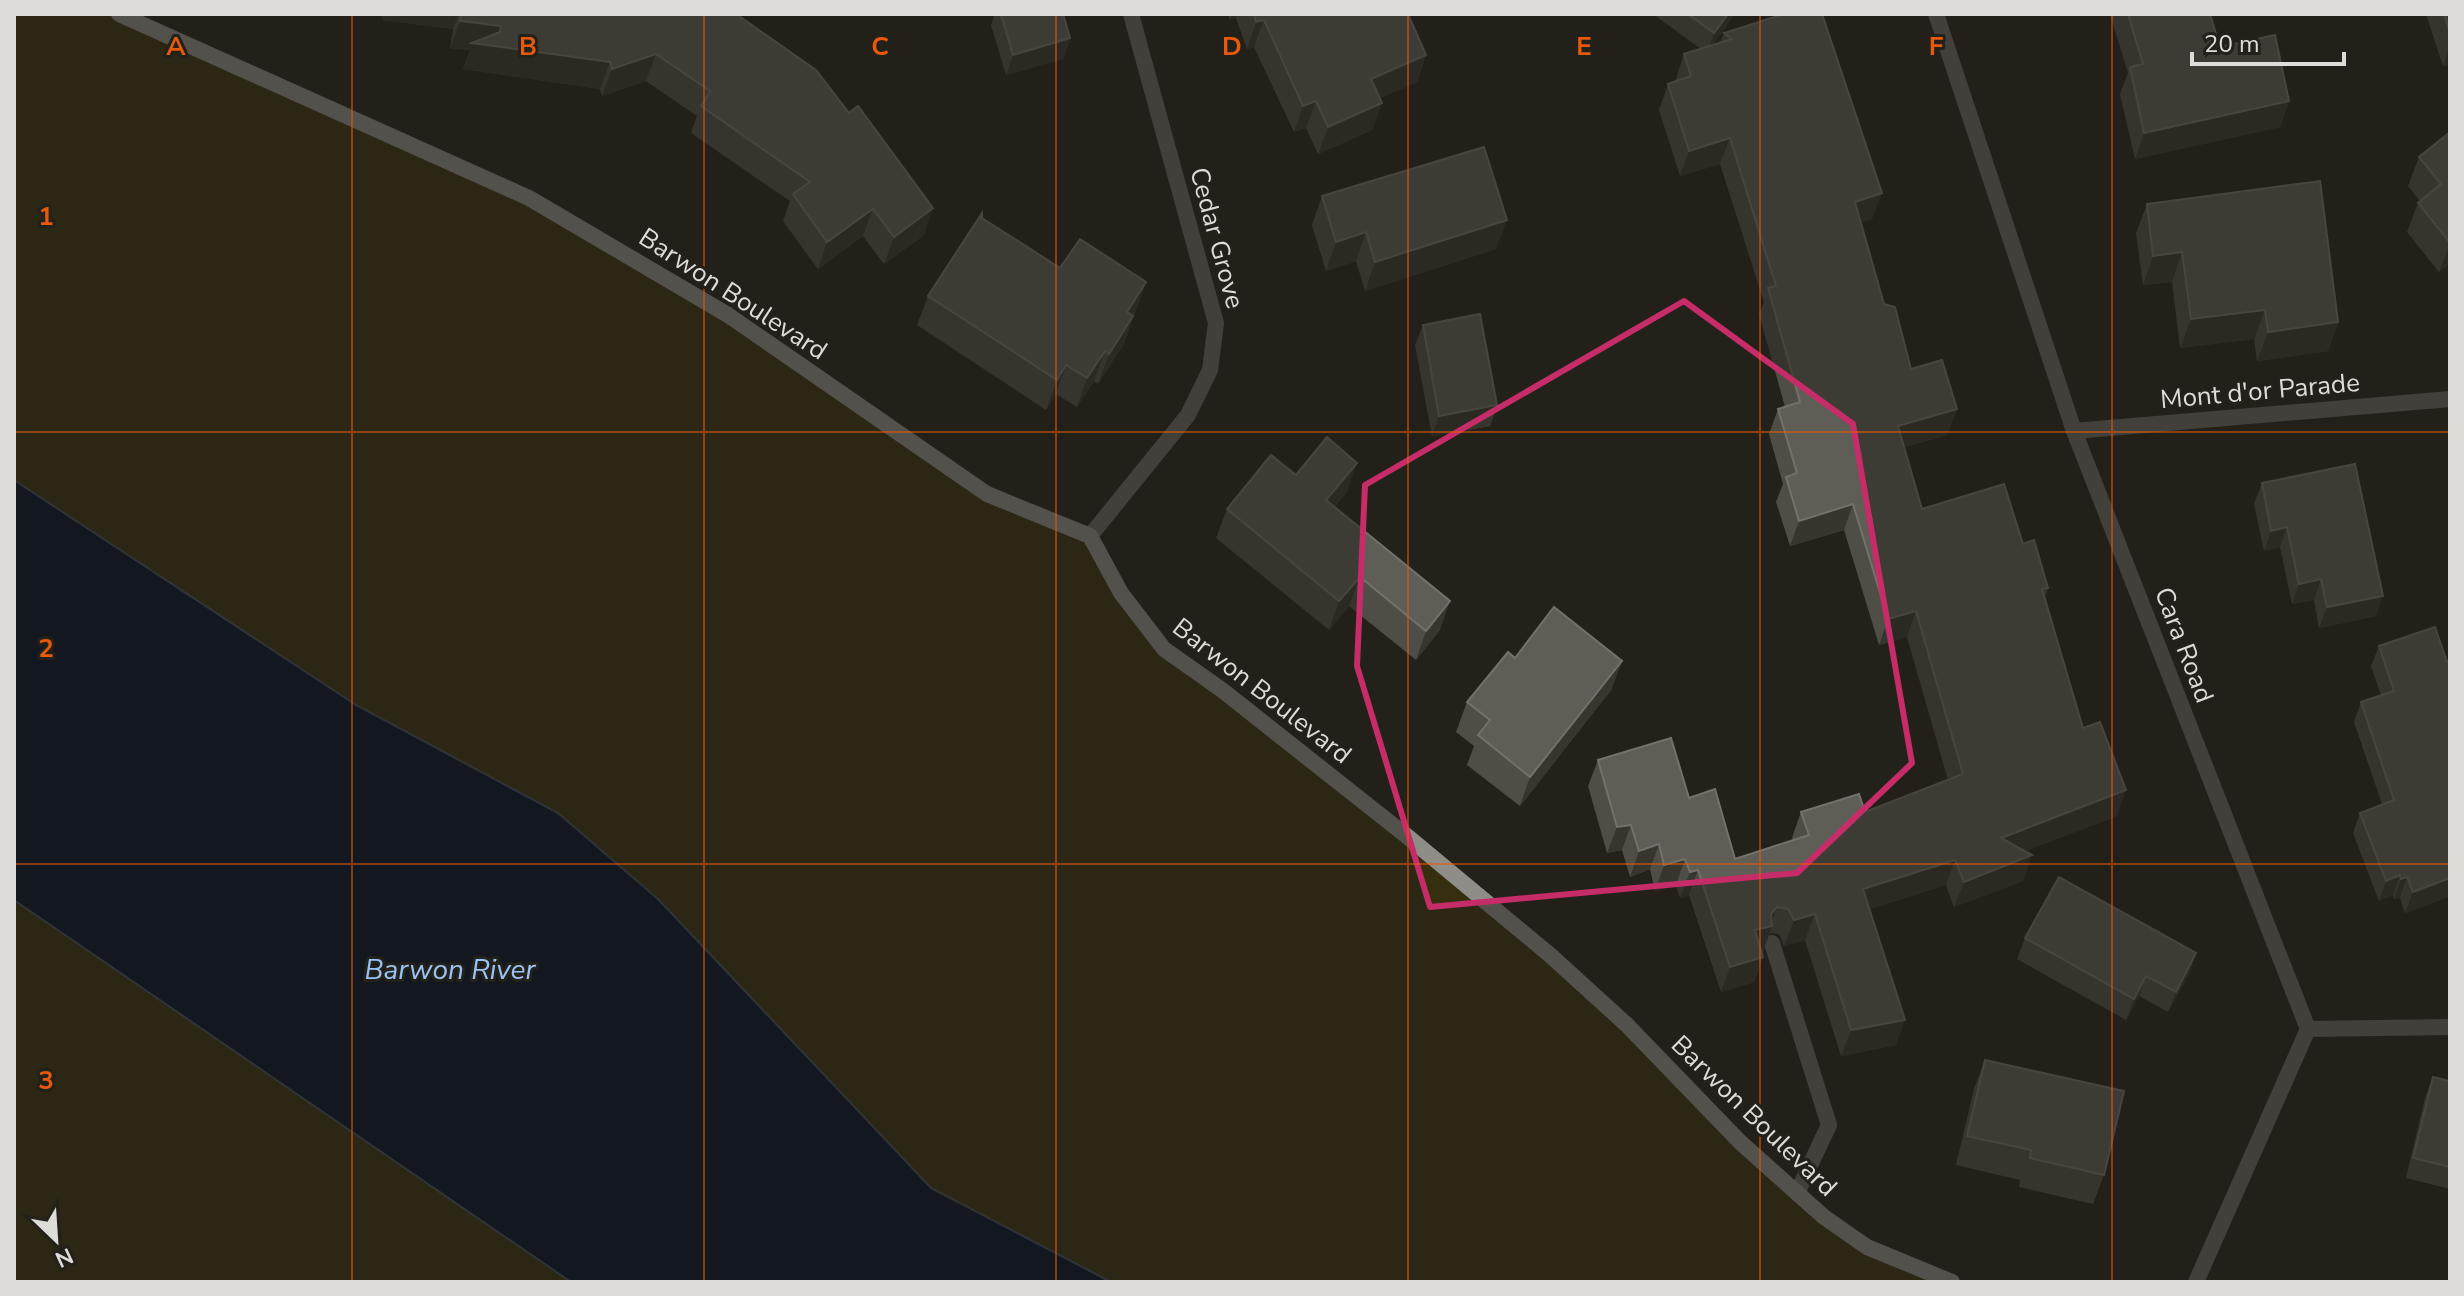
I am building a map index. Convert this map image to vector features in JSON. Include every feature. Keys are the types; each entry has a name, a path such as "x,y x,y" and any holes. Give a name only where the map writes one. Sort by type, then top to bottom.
{"street":[{"name":"Barwon Boulevard","path":"119,14 529,198 728,315 987,494 1090,536 1121,593 1164,649 1408,837 1550,955 1627,1025 1740,1142 1797,1193 1867,1247 1952,1282"},
{"name":"Cedar Grove","path":"1090,536 1188,415 1210,370 1216,323 1131,14"},
{"name":"Cara Road","path":"1936,14 2074,431 2308,1029"},
{"name":"Mont d'or Parade","path":"2074,431 2450,399"},
{"path":"1772,943 1829,1125 1797,1193"},
{"path":"2196,1282 2308,1029 2450,1027"}],"highlighted area":[{"path":"1684,301 1853,424 1912,763 1797,873 1430,907 1357,666 1365,485"}],"shaded area":[{"path":"14,14 119,14 529,198 630,255 941,463 1090,536 1164,649 1550,955 1824,1217 1952,1282 1111,1282 931,1188 658,899 558,813 356,705 14,480"},
{"path":"14,900 571,1282 14,1282"}],"water":[{"name":"Barwon River","path":"14,480 356,705 558,813 658,899 931,1188 1111,1282 571,1282 14,900"}],"building":[{"path":"461,14 736,14 816,70 849,113 858,106 933,208 894,237 873,209 827,242 793,194 810,182 701,106 710,91 656,54 612,69 610,62 472,43 500,32 501,26 460,21"},
{"path":"1001,14 1063,14 1070,38 1013,55"},
{"path":"1254,14 1408,14 1426,55 1371,79 1382,103 1328,127 1316,101 1303,106 1264,20 1256,22"},
{"path":"1688,14 1728,14 1714,33"},
{"path":"1784,14 1822,14 1882,193 1855,202 1884,304 1895,307 1911,369 1942,360 1957,409 1898,426 1922,509 2004,484 2023,544 2034,540 2048,588 2042,589 2083,728 2100,722 2126,790 2001,838 2032,855 1964,882 1955,860 1863,889 1905,1020 1851,1030 1815,914 1794,920 1788,909 1777,907 1771,914 1772,926 1755,930 1763,957 1730,967 1698,870 1690,872 1685,859 1664,865 1659,844 1639,851 1631,825 1617,827 1598,760 1671,738 1689,798 1715,789 1735,859 1809,835 1801,812 1859,794 1865,812 1963,774 1916,611 1888,619 1853,504 1799,521 1786,477 1797,473 1778,409 1800,402 1768,288 1776,286 1730,138 1689,151 1668,84 1691,76 1684,54 1732,39 1724,33"},
{"path":"2128,14 2210,14 2220,47 2275,35 2289,101 2144,133 2130,67 2143,64"},
{"path":"2444,14 2450,14 2450,33"},
{"path":"2450,132 2450,243 2418,203 2441,184 2419,157"},
{"path":"1484,147 1507,220 1375,262 1366,232 1336,242 1322,196"},
{"path":"2320,181 2338,322 2268,332 2265,310 2191,319 2182,252 2153,256 2147,204"},
{"path":"982,213 982,218 1060,268 1080,239 1146,282 1127,312 1133,316 1109,354 1105,351 1087,378 1066,365 1057,380 928,296"},
{"path":"1480,314 1497,405 1439,416 1423,325"},
{"path":"1327,437 1357,463 1326,500 1450,601 1426,631 1360,577 1339,601 1227,509 1271,455 1296,475"},
{"path":"2355,464 2383,596 2327,607 2321,579 2299,584 2287,527 2271,531 2262,483"},
{"path":"1554,607 1622,661 1530,777 1478,735 1490,720 1467,702 1508,652 1515,658"},
{"path":"2435,627 2447,662 2450,661 2450,878 2413,892 2407,877 2401,879 2400,875 2386,881 2360,813 2394,800 2361,702 2394,691 2379,646"},
{"path":"2059,877 2196,953 2176,992 2146,976 2134,999 2025,938"},
{"path":"1985,1060 2124,1091 2104,1175 2030,1158 2031,1150 1967,1136"},
{"path":"2433,1077 2450,1081 2450,1167 2413,1158"}]}
